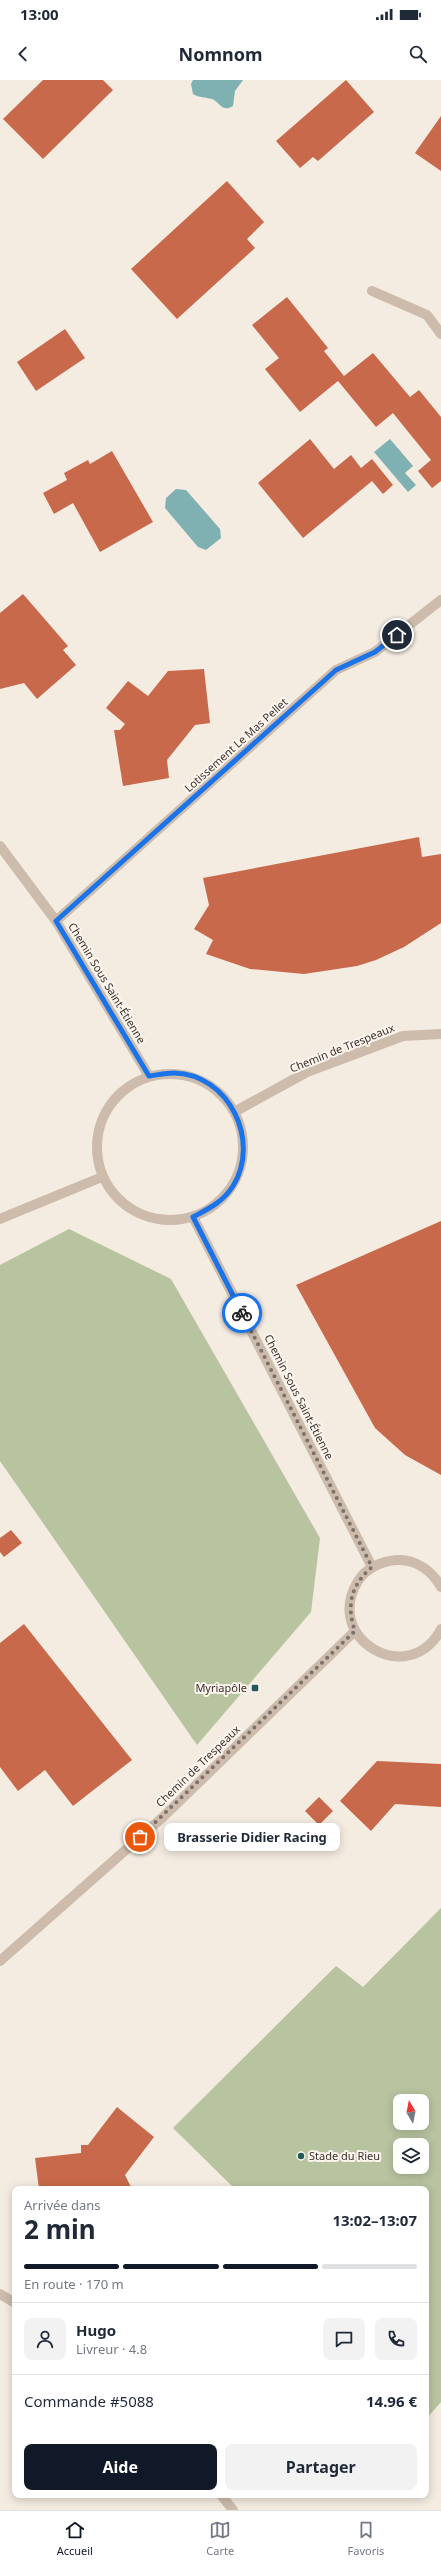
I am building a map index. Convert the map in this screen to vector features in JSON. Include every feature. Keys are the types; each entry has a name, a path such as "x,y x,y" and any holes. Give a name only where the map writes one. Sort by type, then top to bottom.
{"street":[{"path":"372,291 427,315 441,334"},
{"name":"Lotissement Le Mas Pellet","path":"56,921 336,670 375,652 441,600"},
{"name":"Chemin Sous Saint-Étienne","path":"0,846 56,921 149,1076"},
{"name":"Chemin de Trespeaux","path":"236,1111 307,1072 403,1036 441,1034"},
{"path":"174,1073 199,1079 220,1092 236,1111 244,1136 243,1162 236,1180 216,1206 193,1217 171,1221 150,1218 130,1209 114,1195 102,1177 96,1152 99,1128 109,1104 127,1087 149,1076 174,1073"},
{"path":"0,1219 102,1177"},
{"name":"Chemin Sous Saint-Étienne","path":"193,1217 372,1567"},
{"path":"441,1587 426,1569 413,1562 385,1561 372,1567 361,1576 353,1589 350,1602 350,1617 355,1631 365,1644 378,1653 394,1657 410,1655 425,1649 437,1637 441,1629"},
{"name":"Chemin de Trespeaux","path":"0,1960 163,1817 355,1631"},
{"path":"0,2294 12,2302"},
{"path":"223,2498 233,2510"}],"green space":[{"path":"69,1229 171,1279 320,1538 311,1612 197,1745 0,1461 0,1265"},
{"name":"Stade du Rieu","path":"441,1908 441,2402 429,2416 429,2186 232,2186 173,2128 336,1966 363,1987"}],"water":[{"path":"193,80 243,80 235,91 233,106 224,108 215,100 193,94 191,84"},
{"path":"390,439 413,466 405,473 416,485 408,492 374,452"},
{"path":"176,489 186,490 220,529 221,538 206,550 198,547 165,508 166,498"}],"building":[{"path":"43,80 103,80 113,90 43,159 3,119"},
{"path":"346,80 374,112 318,161 313,157 300,168 276,141"},
{"path":"441,116 441,171 415,153"},
{"path":"227,181 264,222 247,239 255,248 177,319 131,269"},
{"path":"287,297 328,348 324,351 344,376 373,353 410,397 419,390 441,417 441,481 432,488 418,471 431,460 393,413 376,427 338,381 300,412 265,369 279,358 252,325"},
{"path":"65,329 85,358 36,391 17,362"},
{"path":"310,439 334,469 351,455 361,468 372,459 393,485 383,494 372,481 303,538 258,483"},
{"path":"112,451 153,522 100,552 73,503 54,514 43,493 67,480 64,473 88,460 90,464"},
{"path":"23,594 68,646 63,650 76,665 37,699 24,683 0,689 0,613"},
{"path":"204,669 210,723 195,725 167,760 169,778 123,786 114,730 120,730 125,724 106,708 128,681 148,696 168,671"},
{"path":"419,837 422,857 441,854 441,923 404,947 376,960 357,966 304,974 250,969 206,954 213,940 194,929 209,905 203,878"},
{"path":"441,1221 441,1475 405,1455 375,1428 296,1285"},
{"path":"11,1530 22,1543 4,1557 0,1552 0,1538"},
{"path":"24,1624 132,1760 73,1806 45,1770 18,1791 0,1767 0,1643"},
{"path":"377,1761 441,1764 441,1807 395,1804 371,1831 340,1801"},
{"path":"319,1797 333,1811 319,1825 305,1811"},
{"path":"117,2107 154,2137 125,2175 130,2186 39,2186 35,2158 81,2153 81,2145 88,2145"}],"way so far":[{"path":"140,1837 163,1817 355,1631 350,1617 350,1602 353,1589 361,1576 372,1567 242,1313"}],"place":[{"name":"Myriapôle","path":"255,1688"},
{"name":"Brasserie Didier Racing","path":"140,1837"},
{"name":"Stade du Rieu","path":"301,2156"}],"route":[{"path":"242,1313 193,1217 216,1206 233,1186 243,1162 244,1136 236,1111 220,1092 199,1079 174,1073 149,1076 56,921 191,802 336,670 375,652 397,635"}]}
